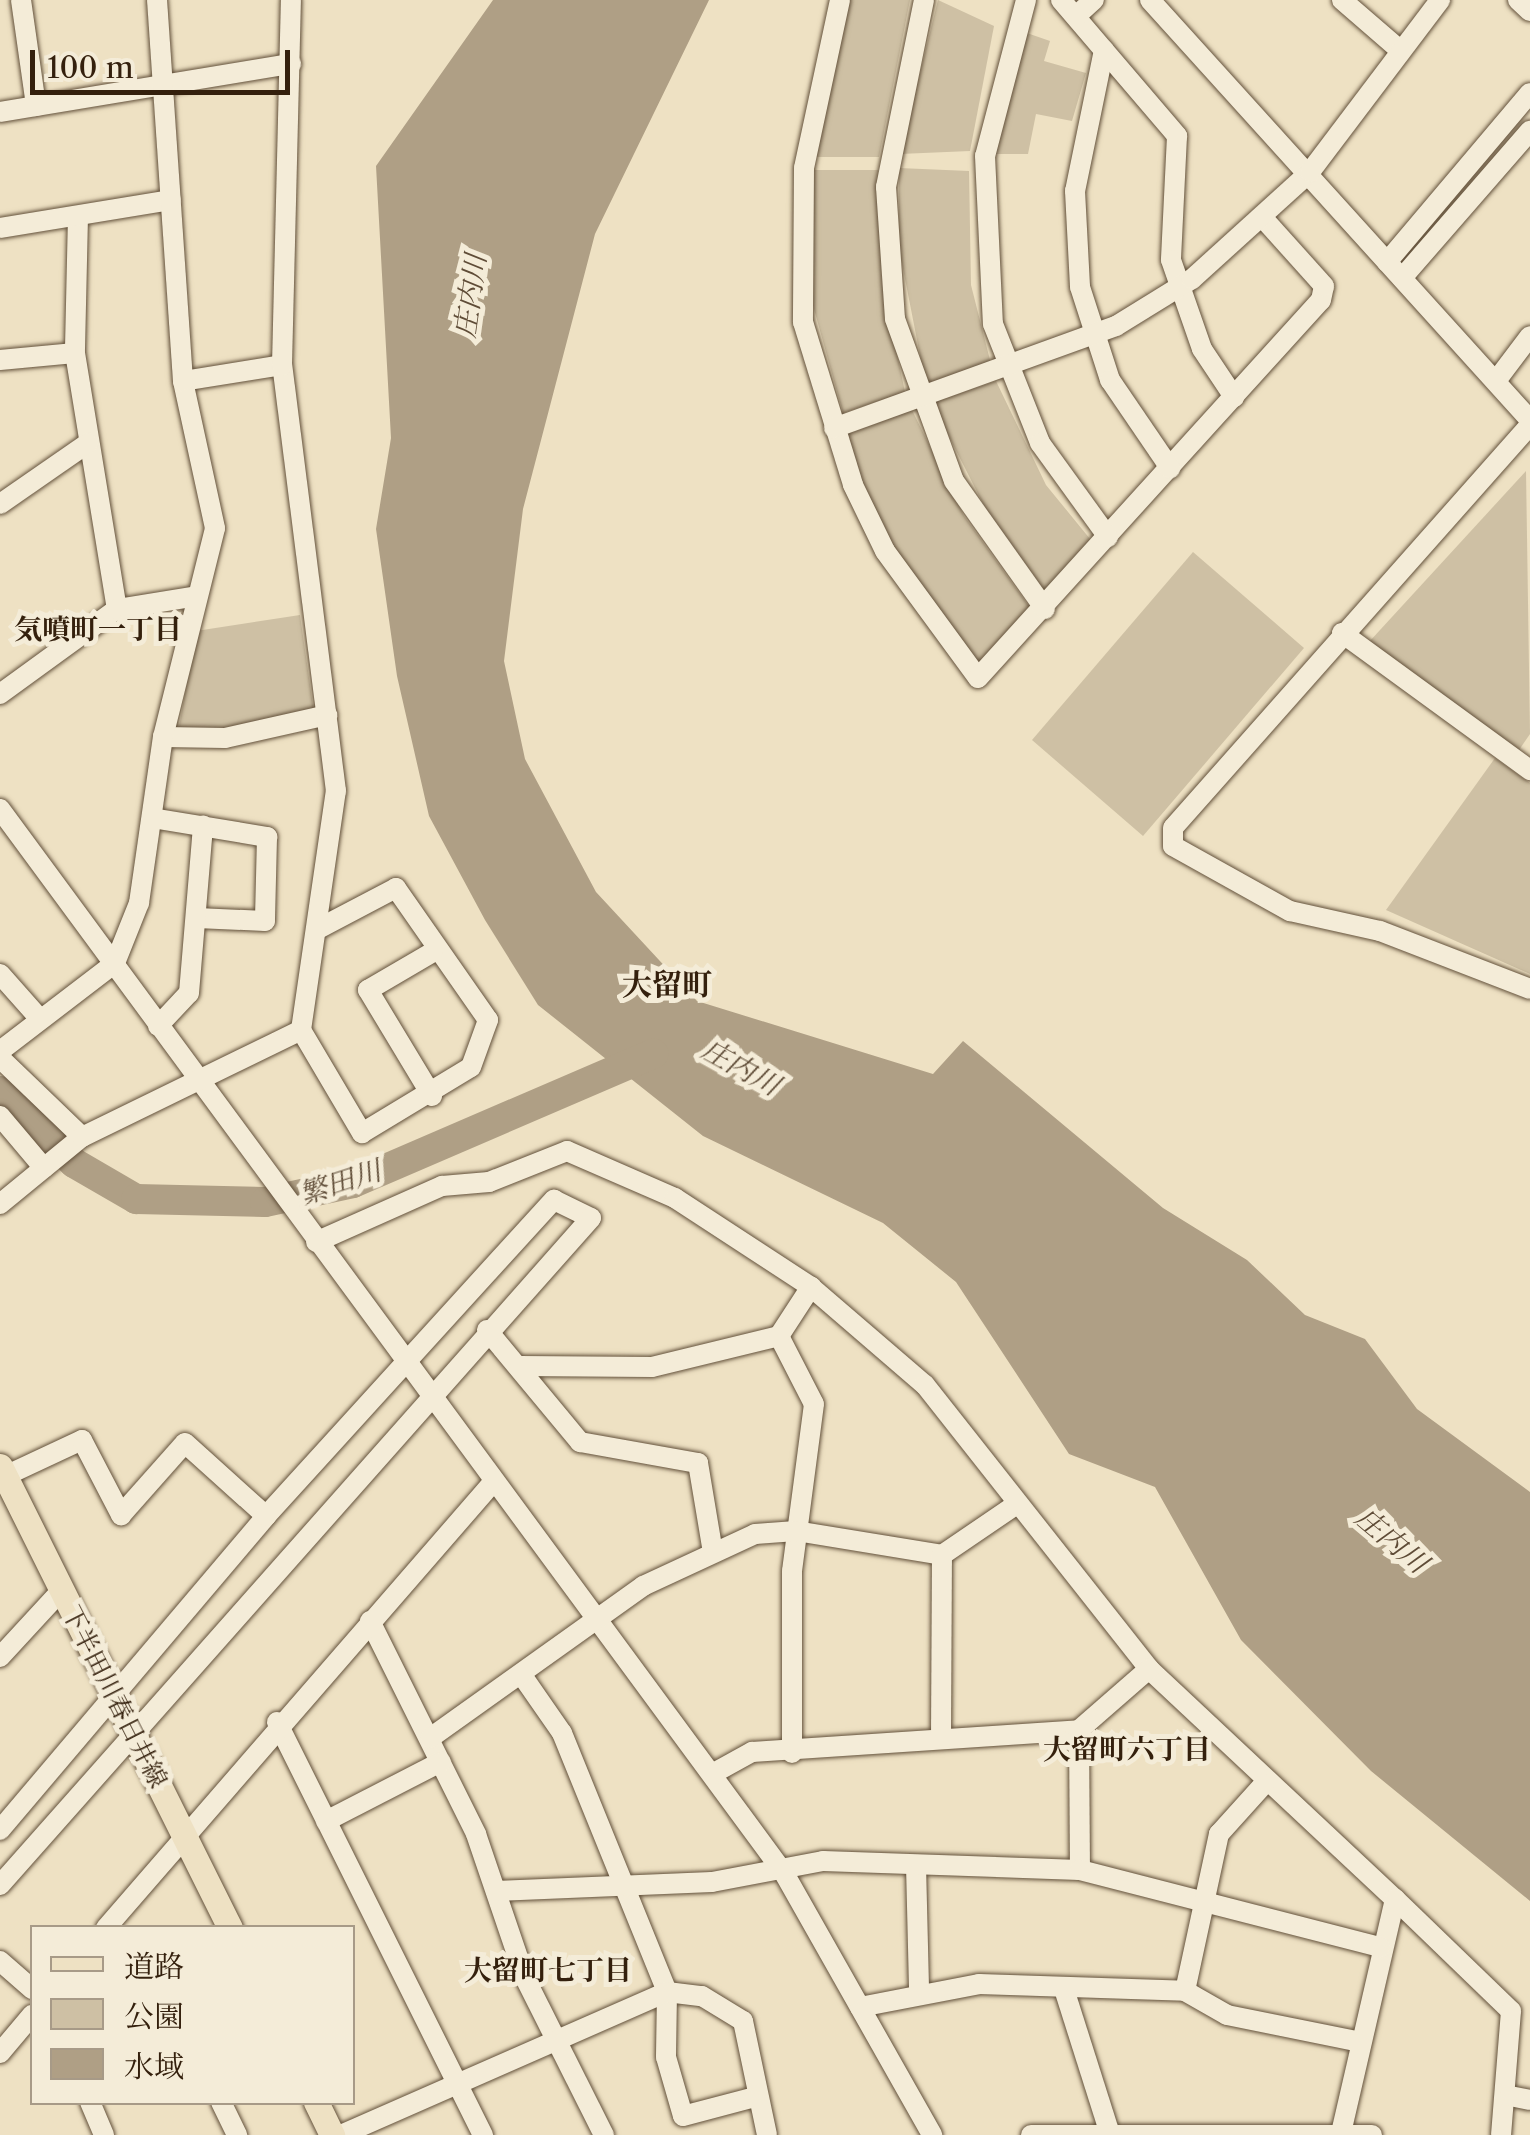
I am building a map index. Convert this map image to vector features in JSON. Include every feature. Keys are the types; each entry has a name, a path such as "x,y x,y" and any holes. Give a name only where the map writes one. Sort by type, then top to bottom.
{"main road":[{"name":"下半田川春日井線","path":"2,1471 229,1925"},
{"path":"317,2105 332,2135"}],"street":[{"path":"21,0 36,106"},
{"path":"81,1138 0,1055 40,1019 115,963 139,904 163,736 215,528 183,382 157,0"},
{"path":"291,0 282,365 298,548 336,791 301,1030 362,1132 432,1096 470,1068 488,1020 434,952 396,888 316,930"},
{"path":"840,0 804,168 798,245 802,322 834,428 886,552 978,678 1326,292 1263,218"},
{"path":"924,0 886,187 896,318 920,400 954,482 1045,608"},
{"path":"1026,0 996,98 982,213 1005,366 1040,443 1108,538"},
{"path":"1061,0 1176,136 1168,206 1178,287 1202,350 1234,397"},
{"path":"1076,16 1094,0"},
{"path":"1150,0 1310,172 1387,262 1499,376 1530,422 1173,828 1174,846 1312,920 1380,931 1530,990"},
{"path":"1342,0 1400,50"},
{"path":"834,428 920,400 1094,332 1178,287 1263,218 1310,172 1440,0"},
{"path":"1518,0 1530,11"},
{"path":"1104,50 1075,191 1080,288 1110,380 1170,468"},
{"path":"0,112 291,64"},
{"path":"1387,262 1530,94"},
{"path":"1402,278 1530,131"},
{"path":"0,228 171,200"},
{"path":"78,216 75,353 117,609"},
{"path":"1499,376 1530,336"},
{"path":"0,360 75,353"},
{"path":"183,382 282,365"},
{"path":"0,504 88,442"},
{"path":"0,694 117,609 198,596"},
{"path":"1342,633 1530,770"},
{"path":"163,736 225,738 327,715"},
{"path":"2,814 784,1873 932,2135"},
{"path":"152,818 267,837 265,921 197,918"},
{"path":"158,1026 189,993 204,826"},
{"path":"432,1096 368,990 434,952"},
{"path":"0,974 40,1019"},
{"path":"0,1204 81,1138 301,1030"},
{"path":"0,1116 44,1167"},
{"path":"316,1241 442,1186 489,1182 568,1151 675,1198 812,1288 925,1384 1149,1669 1264,1784 1396,1899 1511,2011 1520,2098 1501,2135"},
{"path":"0,1830 266,1516 554,1200 591,1218 427,1394 134,1740 0,1884"},
{"path":"520,1366 652,1367 780,1336 812,1288"},
{"path":"486,1330 580,1442 698,1463 713,1553"},
{"path":"780,1336 814,1404 796,1532 792,1753"},
{"path":"2,1471 82,1440 121,1515 185,1443 266,1516"},
{"path":"108,1925 277,1722 494,1481"},
{"path":"430,1738 598,1620 713,1553 755,1534 796,1532 942,1555 1017,1504"},
{"path":"940,1739 942,1555"},
{"path":"0,1657 60,1592"},
{"path":"370,1621 441,1762 555,2037 604,2135"},
{"path":"712,1774 752,1752 792,1753 1079,1730 1149,1669"},
{"path":"521,1674 562,1733 667,1992 666,2057 684,2116 755,2096"},
{"path":"277,1722 483,2135"},
{"path":"1079,1730 1080,1870"},
{"path":"326,1820 441,1762"},
{"path":"1185,1991 1219,1834 1264,1784"},
{"path":"496,1891 622,1880 784,1873 822,1862 1080,1870 1205,1897 1380,1947"},
{"path":"916,1865 920,1990"},
{"path":"1342,2128 1356,2040 1396,1899"},
{"path":"124,1905 134,1925"},
{"path":"0,1961 30,1987"},
{"path":"1064,1989 1108,2128"},
{"path":"860,2007 920,1990 1185,1991 1227,2015 1356,2040"},
{"path":"341,2135 555,2037 667,1992 702,1996 744,2021 755,2096 767,2135"},
{"path":"0,2052 30,2017"},
{"path":"91,2105 104,2135"},
{"path":"223,2105 238,2135"},
{"path":"1031,2135 1108,2128 1342,2128 1372,2135"}],"green space":[{"path":"845,0 910,0 879,157 814,157"},
{"path":"938,0 994,26 970,151 900,154"},
{"path":"1024,32 1050,41 1044,61 1086,73 1072,121 1036,114 1028,154 996,154"},
{"path":"899,168 969,171 971,285 991,364 926,386 899,248"},
{"path":"810,170 878,170 882,284 905,392 843,413 807,284"},
{"path":"996,381 1046,485 1095,545 1049,597 1003,543 932,403"},
{"path":"912,410 964,516 1033,612 982,672 938,621 867,503 846,435"},
{"path":"1526,471 1530,734 1515,756 1369,642"},
{"path":"1193,552 1304,648 1143,836 1032,740"},
{"path":"300,615 314,713 234,735 178,733 196,631"},
{"path":"1495,758 1530,783 1530,974 1386,910"}],"water":[{"name":"庄内川","path":"493,0 709,0 595,234 523,509 504,661 525,759 596,892 697,1001 933,1074 963,1041 1163,1208 1247,1260 1305,1315 1365,1339 1417,1409 1530,1492 1530,1901 1371,1771 1241,1640 1155,1487 1069,1454 956,1282 883,1223 703,1136 538,1005 485,920 429,816 397,676 376,529 391,438 376,166"}],"waterway":[{"name":"繁田川","path":"0,1091 74,1163 136,1199 265,1202 353,1183 653,1054"}],"district":[{"name":"気噴町一丁目","path":"98,629"},
{"name":"大留町","path":"667,985"},
{"name":"大留町六丁目","path":"1127,1749"},
{"name":"大留町七丁目","path":"548,1970"}]}
